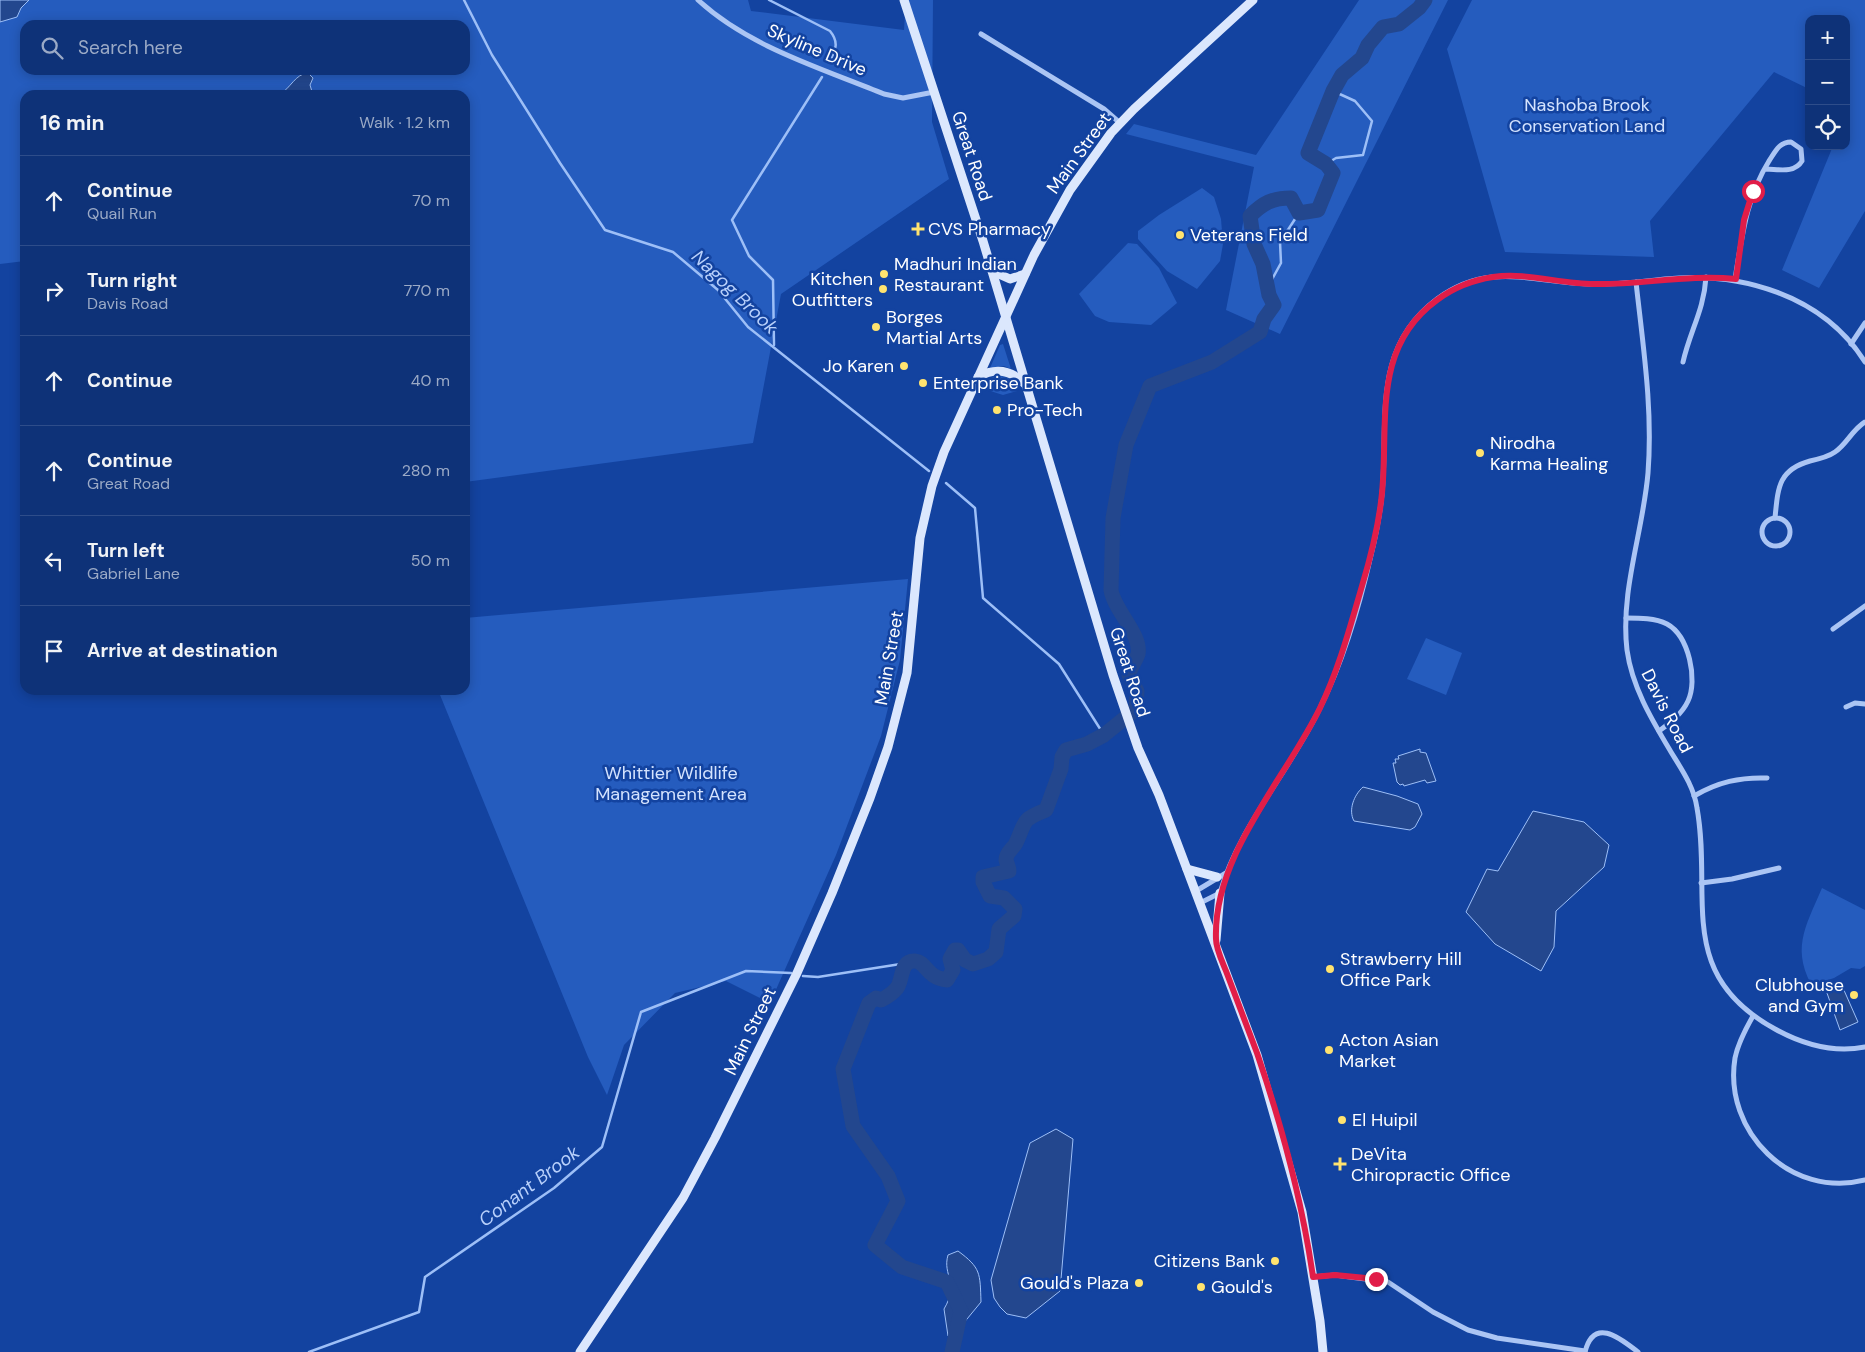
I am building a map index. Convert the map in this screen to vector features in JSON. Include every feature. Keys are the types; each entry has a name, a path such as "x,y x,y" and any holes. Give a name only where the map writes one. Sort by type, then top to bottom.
{"main road":[{"name":"Great Road","path":"904,0 992,271 1124,710 1216,943 1257,1056 1302,1212 1323,1352"},
{"name":"Main Street","path":"580,1352 683,1198 715,1138 797,973 867,808 888,747 907,673 920,538 927,502 944,452 1025,274 1074,182 1120,123 1253,0"},
{"path":"992,271 1010,279 1025,274"},
{"path":"978,377 985,373 1000,370 1016,376 1026,385"},
{"path":"1187,869 1221,875"},
{"path":"1216,943 1220,893"}],"street":[{"name":"Skyline Drive","path":"698,0 725,21 763,43 884,94 903,98 934,92"},
{"path":"981,34 1089,100 1120,123"},
{"path":"1736,279 1744,220 1753,191 1765,168 1782,144 1791,142 1802,149 1803,158 1796,168 1765,168"},
{"path":"1200,903 1220,893 1221,875 1320,708 1341,658 1371,555 1382,494 1387,382 1394,354 1408,329 1427,308 1445,295 1464,285 1492,277 1520,275 1554,281 1592,284 1706,277 1736,279 1764,286 1792,298 1820,315 1851,344 1865,362"},
{"path":"1683,362 1691,334 1702,308 1706,277"},
{"name":"Davis Road","path":"1636,282 1649,391 1650,426 1646,491 1626,618 1627,651 1631,671 1659,731 1686,777 1694,796 1699,822 1702,924 1707,950 1724,984 1753,1016 1782,1034 1808,1044 1834,1048 1865,1047"},
{"path":"1851,344 1865,323"},
{"path":"1775,518 1779,490 1785,474 1797,465 1835,453 1855,429 1865,422"},
{"path":"1775,518 1786,522 1790,530 1789,539 1779,546 1768,543 1763,536 1765,524 1775,518"},
{"path":"1833,629 1865,606"},
{"path":"1626,618 1647,619 1668,625 1676,631 1683,642 1688,658 1692,692 1680,713 1659,731"},
{"path":"1846,707 1855,703 1865,704"},
{"path":"1694,796 1725,781 1744,778 1768,778"},
{"path":"1701,883 1732,879 1779,868"},
{"path":"1196,891 1221,875"},
{"path":"1753,1016 1737,1048 1734,1074 1737,1103 1748,1132 1771,1159 1796,1174 1813,1181 1843,1184 1865,1180"},
{"path":"1313,1277 1335,1275 1388,1282 1398,1286 1433,1312 1474,1332 1497,1338 1585,1352 1593,1337 1608,1332 1618,1336 1638,1352"}],"green space":[{"path":"0,0 748,0 751,11 904,30 906,0 933,0 932,122 949,179 781,294 753,443 470,481 470,90 20,90 20,262 0,264"},
{"path":"1359,0 1448,0 1280,334 1226,310 1254,167 1126,134 1134,124 1256,155"},
{"name":"Nashoba Brook Conservation Land","path":"1472,0 1865,0 1865,211 1819,288 1782,270 1831,150 1850,150 1850,15 1805,15 1805,87 1774,72 1650,221 1654,257 1505,252 1447,49"},
{"name":"Veterans Field","path":"1202,188 1214,197 1221,219 1223,244 1220,261 1197,289 1167,271 1138,239 1138,231 1159,215"},
{"name":"Veterans Field","path":"1128,243 1137,244 1159,268 1177,303 1151,325 1109,322 1095,316 1079,294"},
{"path":"1003,344 1011,369 1004,366 990,368 1000,345"},
{"path":"995,376 1003,376 1009,379 1017,391 1003,395 982,388 985,382"},
{"name":"Whittier Wildlife Management Area","path":"908,579 900,660 881,736 836,855 770,1003 726,981 675,993 624,1045 607,1095 588,1057 440,695 470,695 470,618"},
{"path":"1426,638 1462,653 1446,695 1407,679"},
{"path":"1822,888 1865,910 1865,966 1860,969 1851,968 1825,981 1827,989 1815,991 1807,976 1802,951 1806,927"}],"shaded area":[{"path":"0,0 29,0 21,8 17,17 0,22"},
{"path":"310,75 313,78 310,85 312,90 286,90 296,79 300,76"},
{"path":"1420,749 1420,752 1426,753 1436,781 1427,783 1425,780 1404,786 1403,784 1400,785 1397,782 1393,763 1396,763 1395,759 1399,759 1398,756"},
{"path":"1363,787 1418,804 1422,814 1415,827 1410,830 1354,821 1352,817 1353,803"},
{"path":"1533,811 1584,822 1609,845 1604,867 1556,911 1554,947 1541,971 1495,944 1466,912 1487,869 1498,871"},
{"path":"1843,988 1858,1022 1840,1030 1827,993"},
{"path":"1056,1129 1073,1139 1060,1291 1026,1318 1007,1314 994,1298 991,1280 1030,1143"},
{"path":"958,1251 971,1262 978,1272 981,1302 953,1336 948,1336 944,1309 949,1300 951,1286 947,1262 948,1255"}],"waterway":[{"name":"Nagog Brook","path":"464,0 492,55 605,230 673,252 718,290 748,327 929,471"},
{"path":"769,0 830,31 836,42 830,61"},
{"path":"952,1352 961,1311 947,1282 902,1267 875,1245 898,1201 888,1176 853,1126 843,1069 869,1003 876,998 881,1000 895,990 899,985 904,967 907,964 915,961 919,962 935,976 947,980 953,970 950,959 955,950 958,950 965,960 973,964 988,959 996,952 999,929 1014,916 1015,909 1004,898 990,896 983,882 983,877 1009,871 1006,860 1007,855 1016,843 1025,822 1032,816 1046,810 1061,769 1062,757 1066,750 1087,744 1104,735 1136,709 1137,691 1129,675 1138,654 1138,647 1136,639 1117,606 1111,590 1113,518 1126,445 1150,386 1212,362 1260,332 1264,319 1274,305 1269,295 1263,264 1254,244 1250,216 1268,202 1284,198 1291,198 1299,213 1318,210 1333,173 1326,164 1308,153 1333,91 1342,75 1362,58 1368,45 1383,27 1399,24 1419,8 1425,0"},
{"path":"774,345 773,280 749,256 732,220 822,77"},
{"path":"1326,164 1336,158 1363,155 1372,121 1355,101 1333,91"},
{"path":"1269,285 1281,263 1280,242 1299,213"},
{"name":"Nagog Brook","path":"946,483 975,508 983,598 1059,664 1104,735"},
{"name":"Conant Brook","path":"803,976 818,977 907,963"},
{"name":"Conant Brook","path":"309,1352 419,1312 425,1277 554,1188 602,1147 641,1012 746,971 791,973"}],"place":[{"name":"CVS Pharmacy","path":"918,229"},
{"name":"Veterans Field","path":"1180,235"},
{"name":"Madhuri Indian Restaurant","path":"884,274"},
{"name":"Kitchen Outfitters","path":"883,289"},
{"name":"Borges Martial Arts","path":"876,327"},
{"name":"Jo Karen","path":"904,366"},
{"name":"Enterprise Bank","path":"923,383"},
{"name":"Pro-Tech","path":"997,410"},
{"name":"Nirodha Karma Healing","path":"1480,453"},
{"name":"Strawberry Hill Office Park","path":"1330,969"},
{"name":"Clubhouse and Gym","path":"1854,995"},
{"name":"Acton Asian Market","path":"1329,1050"},
{"name":"El Huipil","path":"1342,1120"},
{"name":"DeVita Chiropractic Office","path":"1340,1164"},
{"name":"Citizens Bank","path":"1275,1261"},
{"name":"Gould's Plaza","path":"1139,1283"},
{"name":"Gould's","path":"1201,1287"}],"route":[{"path":"1376,1279 1335,1275 1313,1277 1302,1212 1281,1134 1257,1056 1216,943 1216,922 1220,893 1226,873 1267,796 1283,773 1320,708 1348,636 1371,555 1382,494 1387,382 1394,354 1408,329 1438,298 1478,280 1506,275 1592,284 1692,276 1736,279 1744,220 1753,191"}]}
